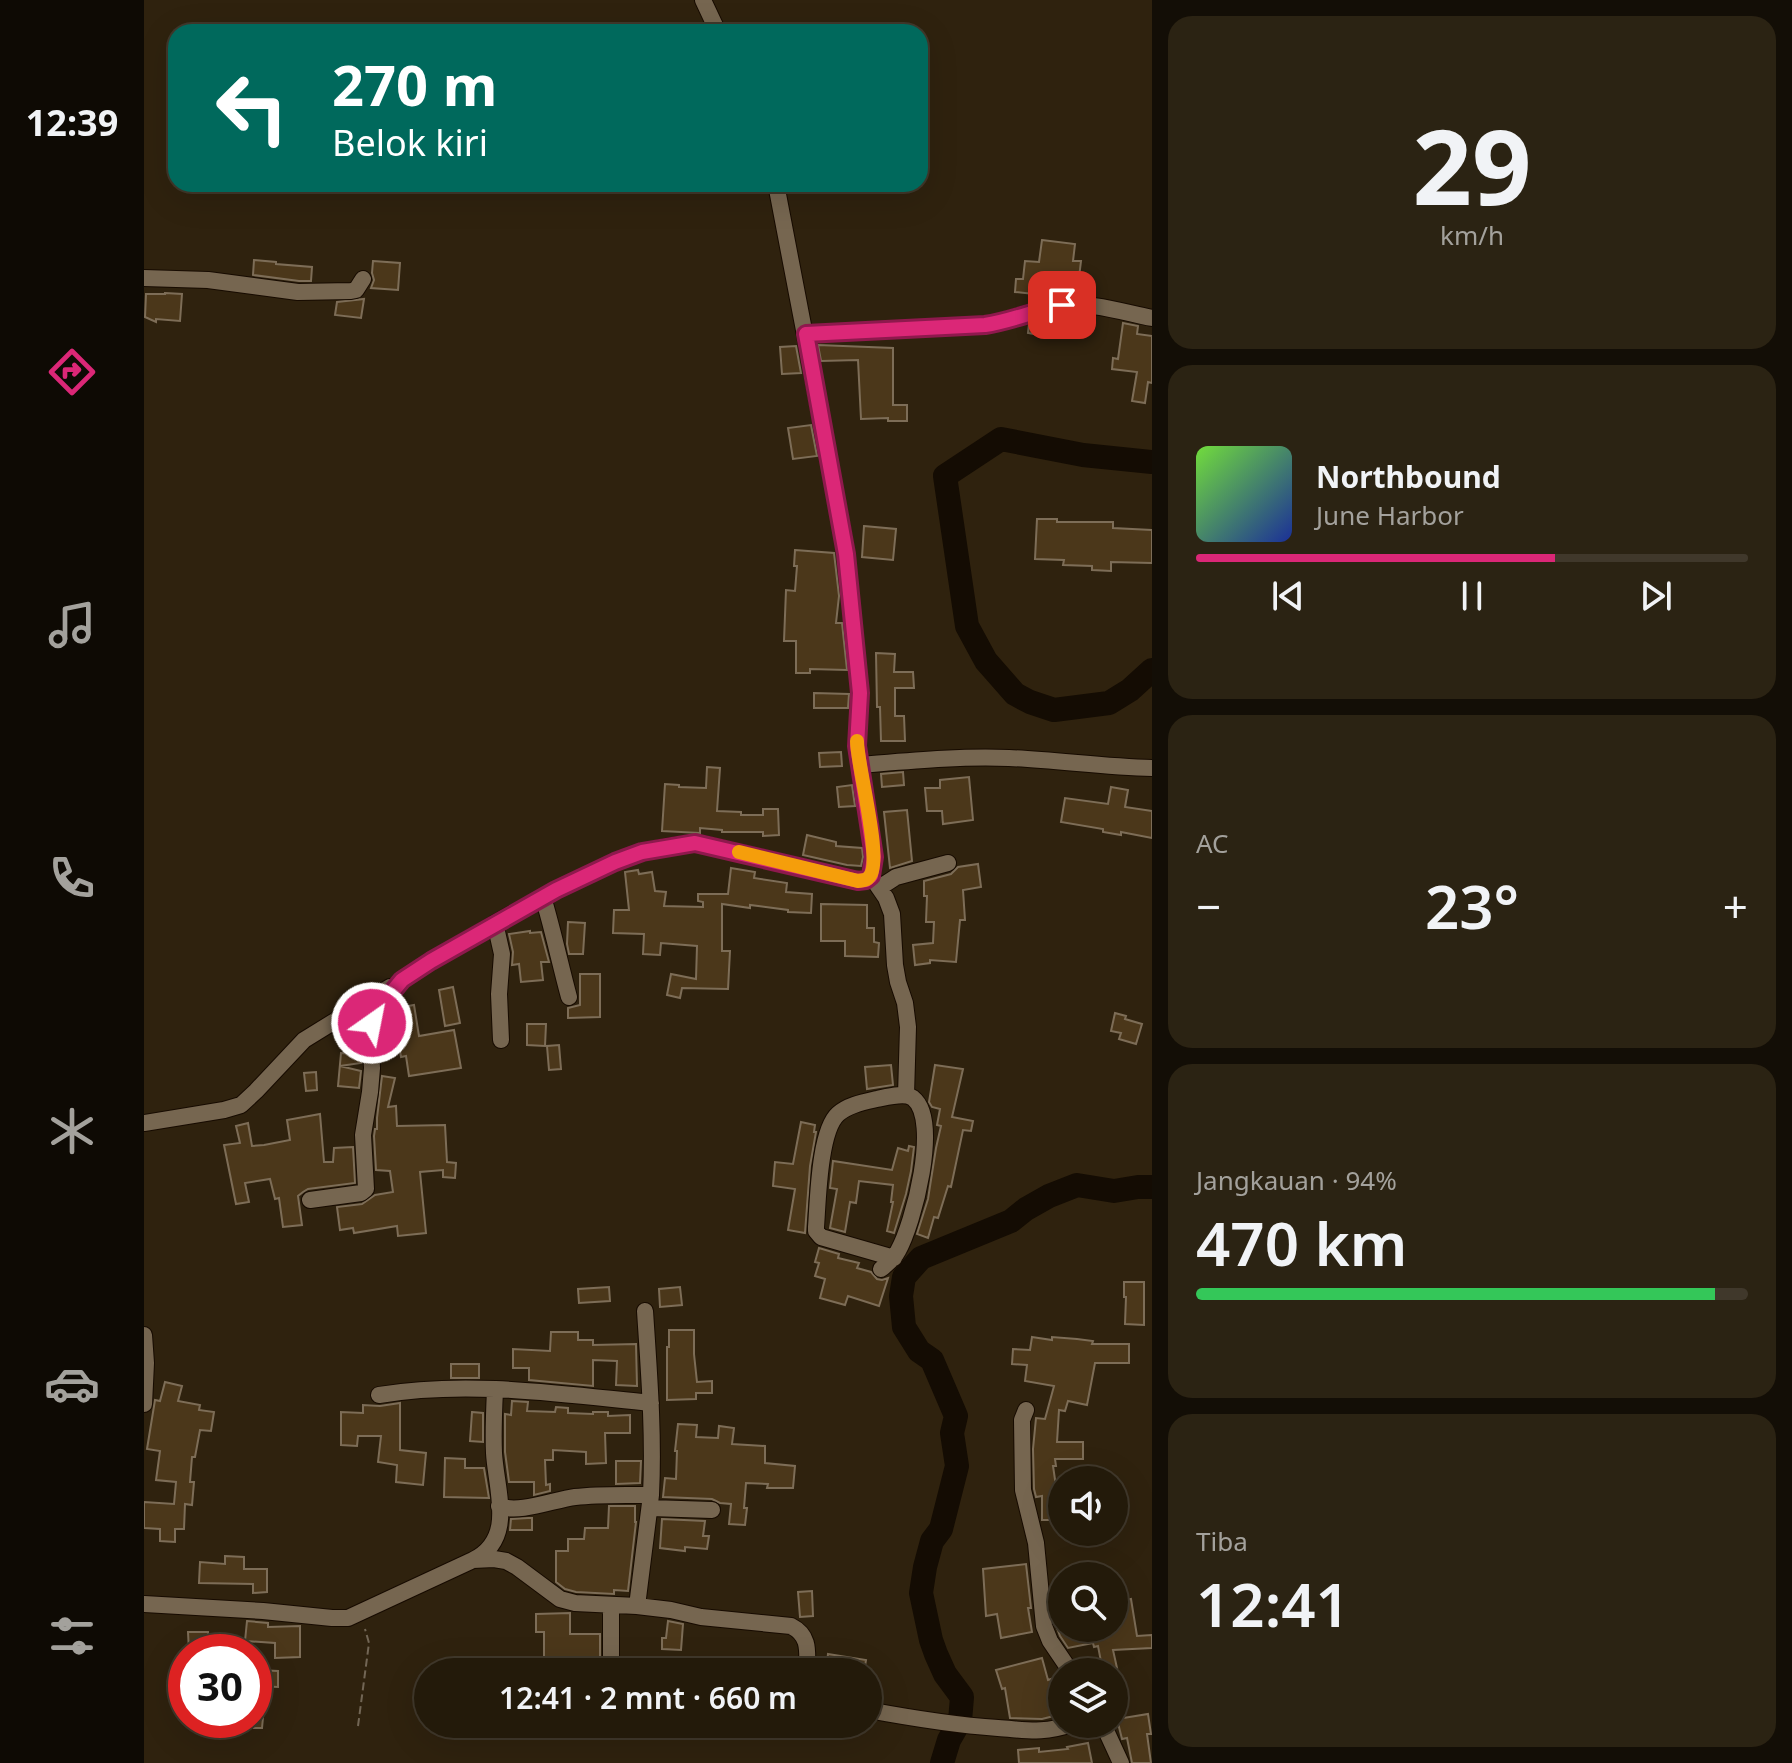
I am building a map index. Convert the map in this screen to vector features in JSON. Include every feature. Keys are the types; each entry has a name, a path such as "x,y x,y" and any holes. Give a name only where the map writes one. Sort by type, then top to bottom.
{"street":[{"path":"703,0 714,24"},
{"path":"778,192 846,554 860,693 859,765 873,846 875,882 892,914 897,976 907,1014 906,1095"},
{"path":"144,278 208,280 307,293 356,290 363,279"},
{"path":"806,334 985,325 1048,307 1072,304 1152,318"},
{"path":"859,765 950,758 1004,758 1152,768"},
{"path":"144,1123 241,1105 304,1040 495,923 615,862 642,852 695,843 858,881 875,882 948,863"},
{"path":"543,897 569,997"},
{"path":"495,923 502,954 499,994 501,1040"},
{"path":"310,1200 361,1193 366,1189 363,1135 372,1068 370,1034 378,1009 402,980"},
{"path":"906,1095 913,1098 919,1108 925,1127 926,1148 909,1224 888,1264 821,1237 816,1231 825,1138 837,1115 853,1106 906,1095"},
{"path":"637,1606 653,1470 645,1311"},
{"path":"144,1335 144,1404"},
{"path":"379,1395 439,1388 651,1403"},
{"path":"144,1604 348,1618 473,1560 489,1549 501,1523 494,1453 495,1390"},
{"path":"1026,1410 1022,1420 1023,1490 1036,1543 1044,1626 1062,1658"},
{"path":"499,1506 511,1509 596,1495 712,1510"},
{"path":"473,1560 506,1561 560,1599 575,1603 637,1606 701,1617 791,1626 805,1637 806,1658"},
{"path":"611,1606 611,1658"},
{"path":"882,1712 948,1724 1048,1731"},
{"path":"1109,1738 1121,1763"}],"path":[{"path":"348,1618 362,1624 369,1643 358,1726"}],"building":[{"path":"1042,240 1075,244 1073,261 1081,261 1077,294 1056,293 1052,296 1015,292 1016,279 1023,279 1025,261 1039,262"},
{"path":"254,260 312,267 311,281 253,275"},
{"path":"373,261 400,263 398,290 371,288 374,280"},
{"path":"146,294 182,294 180,321 156,319 156,322 145,317"},
{"path":"364,299 361,318 335,315 337,302"},
{"path":"1123,323 1138,326 1137,334 1152,336 1152,383 1148,382 1145,403 1132,401 1137,372 1112,369 1113,358 1118,359"},
{"path":"1029,324 1053,326 1051,337 1028,333"},
{"path":"818,345 893,348 893,405 907,405 907,421 861,419 858,360 821,361"},
{"path":"796,346 801,373 782,374 780,347"},
{"path":"811,425 817,456 793,459 788,428"},
{"path":"1037,519 1113,522 1113,528 1152,530 1152,563 1111,562 1111,571 1092,570 1092,566 1063,565 1064,560 1035,559"},
{"path":"864,526 896,529 893,560 862,557"},
{"path":"795,550 834,553 839,596 836,623 842,623 847,670 810,669 810,673 796,673 796,641 784,641 786,590 795,591"},
{"path":"876,653 895,654 894,672 913,672 914,688 895,688 895,716 904,716 905,741 881,741"},
{"path":"814,693 849,694 848,708 814,708"},
{"path":"841,752 842,766 820,767 819,753"},
{"path":"707,767 720,768 717,811 763,815 763,809 778,809 779,835 763,836 763,832 722,832 700,828 700,833 662,831 665,784 706,788"},
{"path":"903,772 904,785 882,787 881,774"},
{"path":"969,777 973,820 943,824 942,811 927,811 925,788 940,788 940,780"},
{"path":"852,785 855,806 839,807 837,787"},
{"path":"1111,787 1128,790 1125,807 1152,811 1152,838 1103,832 1103,829 1061,822 1065,798 1108,804"},
{"path":"907,810 912,861 890,868 884,812"},
{"path":"807,835 836,842 836,846 862,848 861,866 803,855"},
{"path":"978,864 981,887 963,890 965,920 960,920 956,962 930,960 930,963 915,965 913,945 933,943 934,922 926,922 924,881 951,874 958,867"},
{"path":"731,868 755,872 754,878 787,883 786,892 812,894 811,913 722,904 722,951 730,951 728,989 682,988 680,998 667,995 671,974 696,979 697,946 661,943 660,955 643,954 644,934 613,933 614,910 629,910 625,872 652,872 655,891 666,892 664,906 703,907 703,902 698,901 698,894 728,894"},
{"path":"821,904 867,905 867,928 874,928 874,942 879,943 878,957 845,956 845,941 821,941"},
{"path":"568,922 585,923 583,954 569,954"},
{"path":"541,932 549,962 541,962 543,980 521,982 519,964 512,965 509,934"},
{"path":"580,974 600,974 600,1017 568,1018 568,1008 580,1005"},
{"path":"453,987 460,1023 445,1026 439,990"},
{"path":"414,1005 419,1036 454,1030 461,1068 409,1076 406,1056 401,1057 397,1032 392,1033 388,1014 392,1009"},
{"path":"1115,1013 1142,1024 1136,1044 1119,1039 1121,1033 1111,1031"},
{"path":"527,1024 546,1024 545,1046 527,1045"},
{"path":"559,1045 561,1069 549,1070 547,1046"},
{"path":"341,1053 360,1054 361,1063 340,1066 361,1071 359,1088 338,1086"},
{"path":"891,1065 893,1085 867,1089 865,1067"},
{"path":"935,1065 963,1069 952,1117 973,1121 971,1131 963,1130 951,1187 948,1186 938,1218 934,1217 928,1238 917,1234 928,1199 941,1126 937,1125 940,1109 932,1107 929,1102"},
{"path":"316,1072 317,1090 306,1091 304,1073"},
{"path":"382,1076 395,1078 388,1107 396,1106 397,1126 445,1125 447,1162 456,1163 455,1178 443,1177 443,1170 420,1172 426,1233 398,1236 397,1226 354,1233 353,1228 340,1230 337,1207 362,1204 375,1195 393,1192 390,1171 376,1170 374,1136"},
{"path":"320,1114 324,1162 333,1162 334,1148 353,1147 355,1183 303,1192 298,1196 302,1225 283,1227 279,1198 275,1199 270,1179 245,1183 249,1202 236,1204 224,1145 240,1143 236,1126 248,1123 252,1146 264,1145 290,1140 287,1120"},
{"path":"801,1122 815,1125 816,1132 805,1233 788,1230 795,1189 773,1186 775,1162 793,1164"},
{"path":"909,1146 914,1147 911,1171 894,1233 887,1231 893,1185 859,1181 856,1203 850,1202 845,1232 830,1228 837,1189 830,1188 833,1161 892,1170 898,1148 908,1151"},
{"path":"819,1248 839,1254 838,1258 859,1263 857,1268 871,1272 877,1279 888,1278 879,1306 848,1296 845,1305 820,1298 825,1279 815,1276"},
{"path":"1124,1282 1144,1282 1144,1325 1125,1324"},
{"path":"609,1287 610,1301 579,1303 578,1289"},
{"path":"680,1287 682,1305 660,1307 659,1289"},
{"path":"669,1330 694,1330 697,1382 712,1381 712,1393 696,1393 696,1399 667,1400"},
{"path":"551,1332 578,1332 578,1340 593,1340 593,1345 636,1344 637,1386 616,1385 617,1361 593,1360 593,1386 529,1380 529,1368 513,1368 513,1349 550,1351"},
{"path":"1032,1337 1077,1339 1093,1341 1092,1344 1129,1344 1129,1363 1095,1363 1087,1405 1068,1401 1065,1411 1059,1410 1057,1442 1083,1442 1083,1459 1055,1459 1056,1466 1048,1466 1048,1520 1042,1520 1042,1496 1036,1497 1034,1489 1033,1449 1036,1418 1045,1419 1054,1386 1025,1381 1027,1365 1012,1364 1013,1349 1030,1350"},
{"path":"451,1364 479,1364 479,1378 451,1378"},
{"path":"165,1382 182,1386 178,1401 200,1405 199,1410 214,1412 211,1431 200,1430 195,1457 192,1457 192,1505 185,1504 184,1529 175,1529 175,1542 160,1541 160,1529 144,1528 144,1502 174,1504 176,1482 156,1480 160,1451 147,1449 155,1400 160,1401"},
{"path":"512,1401 528,1402 527,1411 555,1412 556,1407 568,1408 568,1413 630,1415 630,1433 605,1433 606,1463 586,1464 586,1452 553,1450 553,1460 545,1460 546,1485 550,1484 550,1491 534,1495 534,1482 509,1482 505,1414 511,1415"},
{"path":"400,1403 400,1450 426,1453 423,1485 396,1482 397,1465 378,1462 381,1436 358,1436 357,1446 341,1445 341,1412 363,1413 363,1405"},
{"path":"472,1412 483,1413 483,1442 470,1441"},
{"path":"678,1424 697,1425 696,1437 718,1438 719,1426 734,1428 732,1444 765,1446 765,1463 795,1466 793,1488 767,1488 768,1484 746,1483 745,1525 729,1524 731,1504 712,1499 663,1497 665,1478 676,1479"},
{"path":"445,1458 465,1459 465,1468 484,1468 489,1498 444,1497"},
{"path":"616,1461 641,1461 640,1483 616,1484"},
{"path":"609,1506 635,1506 628,1591 614,1590 614,1594 565,1589 556,1582 556,1551 568,1551 568,1539 584,1539 585,1528 608,1528"},
{"path":"532,1518 532,1530 510,1530 511,1519"},
{"path":"662,1519 705,1521 703,1536 709,1536 707,1549 685,1547 685,1551 660,1548"},
{"path":"225,1556 244,1557 244,1569 267,1569 267,1592 253,1593 253,1584 199,1583 200,1562 225,1564"},
{"path":"1026,1564 1032,1632 1001,1638 997,1614 986,1616 983,1569"},
{"path":"812,1591 813,1616 800,1617 798,1592"},
{"path":"1131,1599 1137,1636 1152,1635 1152,1648 1113,1650 1115,1658 1100,1658 1098,1646 1094,1647 1093,1643 1068,1648 1064,1642 1128,1642 1128,1600"},
{"path":"570,1613 570,1634 600,1634 600,1658 544,1658 544,1632 536,1632 536,1614"},
{"path":"247,1621 268,1623 268,1627 300,1626 300,1657 275,1658 272,1634 246,1634"},
{"path":"668,1621 683,1624 681,1650 662,1649"},
{"path":"828,1654 853,1658 828,1658"},
{"path":"1042,1658 1048,1680 1048,1718 1010,1718 1005,1688 1002,1689 996,1670"},
{"path":"272,1671 278,1671 278,1687 272,1687"},
{"path":"1148,1714 1151,1763 1132,1763 1127,1738 1128,1717"},
{"path":"1088,1743 1092,1763 1019,1763 1018,1750 1039,1748 1039,1752"}],"waterway":[{"path":"1152,462 1083,455 1001,439 945,476 967,626 986,661 1015,694 1054,710 1109,703 1130,690 1152,670"},
{"path":"942,1763 949,1740 960,1721 962,1697 945,1674 936,1654 921,1593 932,1541 941,1529 957,1466 952,1433 956,1416 932,1360 919,1351 904,1327 901,1296 904,1277 921,1258 1011,1221 1049,1196 1077,1185 1114,1191 1152,1187"}],"slow traffic":[{"path":"739,852 858,881 871,876 874,867 872,834 857,741"}],"route":[{"path":"372,1023 378,1009 402,980 431,961 556,890 642,852 695,843 858,881 871,876 874,857 857,746 860,693 846,554 806,334 985,325 1062,305"}]}
